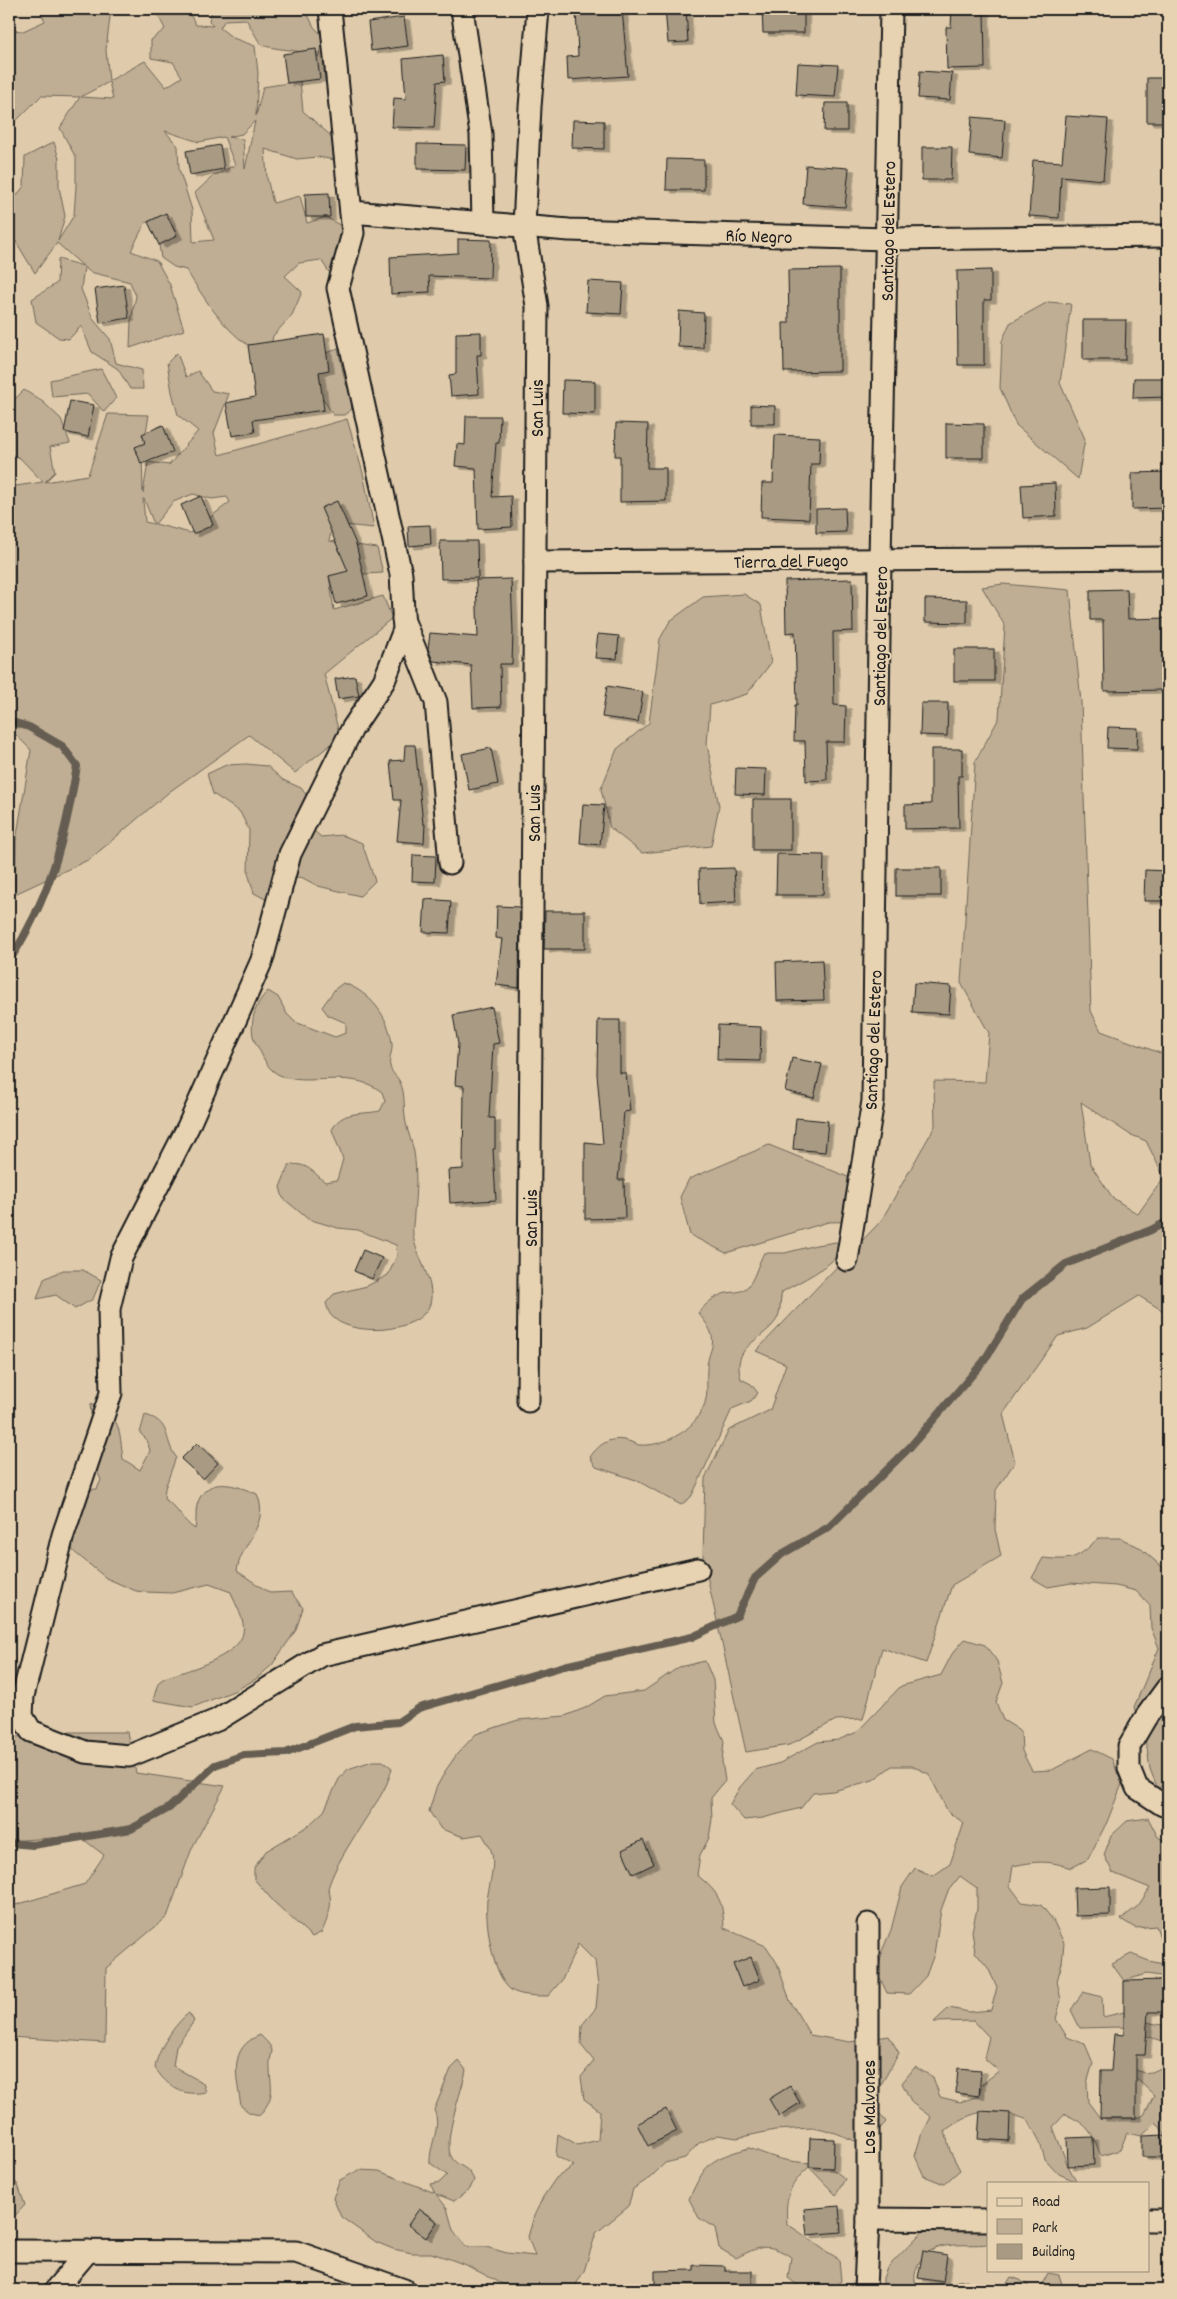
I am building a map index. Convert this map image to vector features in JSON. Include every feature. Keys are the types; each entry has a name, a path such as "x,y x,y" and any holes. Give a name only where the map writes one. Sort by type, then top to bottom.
{"street":[{"path":"330,9 353,233 338,288 401,574 404,630 384,682 352,729 290,854 262,960 196,1110 121,1258 109,1309 111,1393 63,1535 23,1696 22,1716 31,1731 86,1752 129,1756 217,1720 322,1655 698,1568"},
{"path":"462,9 481,134 483,223"},
{"name":"San Luis","path":"528,1401 536,306 524,226 530,107 538,9"},
{"name":"Santiago del Estero","path":"847,1260 873,1101 880,559 891,9"},
{"name":"Río Negro","path":"351,212 569,230 887,239 1168,236"},
{"name":"Tierra del Fuego","path":"535,562 1168,558"},
{"path":"403,619 436,702 450,863"},
{"path":"1168,1687 1146,1716 1130,1746 1129,1768 1137,1788 1163,1805 1168,1805"},
{"name":"Los Malvones","path":"865,2290 868,2219 868,1924"},
{"path":"868,2219 987,2220"},
{"path":"1150,2220 1168,2220"},
{"path":"9,2251 296,2252 404,2290"},
{"path":"55,2290 88,2251"}],"green space":[{"path":"39,9 111,9 106,50 109,81 145,61 166,87 182,77 173,62 151,58 151,40 165,29 155,9 187,9 196,25 213,26 209,21 212,9 267,9 273,11 305,9 314,27 323,36 320,57 261,45 246,19 225,20 220,28 233,38 255,46 258,73 256,116 263,87 300,81 303,111 330,135 345,162 318,157 297,159 265,149 267,178 273,203 300,196 307,223 326,217 353,233 331,275 321,260 299,263 285,276 302,292 292,315 273,336 269,354 250,346 238,338 213,311 186,270 174,267 161,258 159,245 177,235 166,213 145,223 131,251 157,261 170,285 184,330 130,348 131,320 136,296 130,282 90,272 84,267 81,289 93,319 110,339 116,363 142,370 143,389 130,389 118,369 92,352 81,326 69,339 59,338 36,322 32,299 57,283 58,259 83,266 57,243 35,273 15,240 9,249 9,206 24,186 25,157 54,142 59,159 59,187 65,216 58,241 74,215 76,158 60,128 80,97 41,96 9,128 9,30 23,31 45,21","holes":["109,82 113,99 81,97 82,96","255,121 245,169 243,139 228,137 242,134","165,131 199,142 224,137 235,165 213,176 195,193 214,240 193,242 192,210 179,169 178,146"]},
{"path":"1048,302 1071,304 1060,383 1085,439 1078,479 1016,425 1000,388 1002,341 1010,323"},
{"path":"338,349 346,385 354,394 351,410 344,415 333,415 322,397 316,356"},
{"path":"177,353 186,377 198,371 212,391 229,394 214,433 219,455 347,419 363,473 374,528 333,524 329,541 377,548 383,573 329,576 334,610 383,596 392,618 324,674 340,737 295,773 249,735 169,792 90,859 15,894 16,841 31,750 9,728 9,487 43,482 20,458 9,453 9,405 24,390 43,402 61,419 70,443 50,447 55,472 45,482 88,475 108,414 149,415 142,455 143,493 148,462 169,465 198,431 178,415 167,363","holes":["193,494 212,499 227,497 230,502 190,533 155,524 173,502","144,499 154,524 145,522"]},
{"path":"101,369 116,398 104,412 88,394 52,397 50,380"},
{"path":"1003,584 1070,590 1081,702 1091,1011 1101,1031 1168,1056 1168,1314 1139,1296 1087,1328 1058,1336 1003,1414 1015,1462 996,1490 995,1529 1001,1556 952,1585 926,1663 882,1648 863,1719 836,1720 789,1745 746,1752 703,1558 705,1478 729,1430 770,1410 786,1364 756,1351 881,1221 935,1126 934,1081 985,1082 989,1033 961,983 975,762 999,718 1005,626 982,587","holes":["1081,1102 1129,1134 1146,1141 1164,1177 1138,1214 1113,1198 1090,1164"]},
{"path":"744,594 761,605 771,663 747,694 710,705 707,744 719,806 711,846 642,853 610,828 601,789 617,749 649,723 660,639 670,621 703,597"},
{"path":"226,765 267,766 283,780 301,788 313,804 306,824 321,837 342,835 362,843 375,881 360,896 318,886 301,877 281,883 271,902 254,893 248,873 249,830 240,812 213,794 207,774"},
{"path":"343,983 369,998 387,1024 392,1047 390,1066 402,1087 406,1123 415,1160 416,1182 413,1235 428,1278 431,1296 430,1304 424,1314 413,1322 399,1327 367,1329 352,1327 339,1322 330,1314 326,1303 334,1294 367,1286 388,1275 397,1256 396,1245 358,1230 338,1228 308,1219 283,1198 280,1187 289,1165 295,1164 304,1166 325,1182 337,1180 343,1159 332,1130 340,1119 346,1116 380,1111 385,1101 382,1092 369,1084 354,1080 309,1080 283,1076 272,1070 267,1064 255,1041 252,1030 257,1006 268,991 278,997 287,1014 295,1022 335,1037 346,1033 346,1023 328,1015 322,1007 335,989"},
{"path":"769,1145 848,1177 857,1197 849,1216 867,1221 828,1222 726,1253 690,1235 680,1197 689,1179"},
{"path":"836,1242 843,1250 822,1269 782,1292 777,1319 769,1329 743,1352 739,1368 741,1379 751,1384 758,1393 751,1401 732,1409 691,1497 681,1505 636,1480 596,1467 590,1457 606,1442 616,1439 639,1445 660,1443 681,1433 697,1418 703,1409 706,1399 707,1364 712,1345 710,1330 698,1313 706,1304 719,1295 741,1291 746,1288 764,1253 785,1253"},
{"path":"63,1270 83,1270 101,1280 93,1299 75,1309 56,1295 37,1299 44,1279"},
{"path":"90,1404 108,1413 113,1419 119,1432 123,1459 140,1470 150,1451 147,1440 140,1433 145,1415 159,1422 166,1432 176,1457 165,1488 164,1499 195,1529 197,1505 201,1495 207,1489 214,1486 231,1485 257,1494 260,1505 258,1525 243,1552 237,1571 270,1593 291,1592 303,1608 296,1630 272,1665 256,1679 236,1690 193,1707 153,1700 161,1680 217,1659 234,1647 240,1641 243,1633 243,1623 231,1592 209,1584 172,1593 136,1591 106,1578 73,1551 70,1540 78,1490 97,1489 101,1480 93,1461 102,1430 91,1413"},
{"path":"1098,1538 1120,1538 1139,1547 1168,1572 1168,1780 1158,1789 1150,1769 1147,1748 1134,1707 1159,1648 1151,1628 1150,1606 1136,1591 1116,1586 1071,1583 1048,1587 1032,1578 1043,1558 1068,1559 1074,1557"},
{"path":"965,1639 985,1645 997,1661 1003,1683 996,1702 1003,1720 1021,1731 1022,1751 1032,1771 1052,1770 1092,1749 1112,1759 1122,1784 1107,1822 1088,1859 1071,1868 1042,1862 1013,1866 1010,1886 1022,1902 1041,1905 1053,1920 1064,1943 1062,1963 1057,1981 1061,2000 1056,2019 1067,2037 1085,2044 1093,2063 1087,2083 1088,2102 1100,2118 1136,2118 1144,2115 1154,2095 1123,2070 1121,2059 1139,2071 1144,2072 1154,2071 1168,2064 1168,2160 1166,2157 1166,2135 1156,2122 1142,2136 1127,2133 1120,2150 1101,2156 1089,2130 1080,2122 1065,2114 1053,2127 1068,2166 1077,2182 1059,2174 1045,2159 1039,2140 1028,2120 1005,2113 984,2112 965,2118 945,2131 950,2151 960,2170 944,2184 924,2176 915,2156 921,2136 931,2117 912,2103 902,2083 915,2067 933,2077 940,2097 960,2102 979,2096 982,2084 999,2071 984,2058 989,2037 974,2021 934,2022 949,2008 969,2012 991,2010 997,1987 988,1968 975,1952 972,1931 977,1909 977,1888 960,1876 948,1891 941,1910 934,1954 926,1976 909,1994 887,1993 878,1974 882,1951 891,1930 902,1887 915,1868 933,1876 950,1864 964,1823 948,1812 929,1774 912,1766 892,1766 873,1780 833,1791 813,1793 801,1808 763,1818 744,1820 730,1804 740,1787 755,1770 780,1763 818,1742 838,1740 857,1732 901,1686 941,1675 952,1654"},
{"path":"705,1661 713,1680 716,1723 724,1741 722,1761 725,1781 711,1798 712,1819 709,1838 700,1855 697,1875 718,1897 721,1903 724,1928 766,1946 777,1963 790,2001 810,2035 850,2042 889,2036 899,2053 879,2088 875,2107 886,2122 873,2136 855,2141 836,2133 813,2128 775,2130 737,2138 718,2135 699,2143 685,2158 665,2163 651,2177 633,2189 628,2207 596,2233 584,2271 574,2288 514,2290 468,2266 450,2259 431,2253 412,2253 393,2249 376,2242 341,2217 333,2198 340,2180 359,2170 379,2171 435,2193 430,2184 440,2182 447,2175 430,2163 437,2123 434,2110 451,2069 459,2061 466,2070 451,2129 449,2151 452,2158 469,2171 474,2180 470,2189 454,2201 436,2194 447,2208 453,2230 466,2247 486,2247 507,2253 535,2256 528,2237 534,2216 543,2197 556,2178 574,2166 556,2156 558,2134 578,2145 598,2140 600,2111 584,2099 581,2077 594,2061 581,2045 582,2025 596,2008 598,1986 595,1961 578,1944 562,1980 548,1996 519,1993 511,1990 504,1983 491,1948 487,1921 487,1900 493,1862 490,1848 482,1834 464,1837 441,1829 429,1811 436,1788 446,1770 457,1754 476,1734 518,1720 565,1716 585,1708 605,1696 644,1691 679,1667"},
{"path":"56,1732 127,1732 136,1773 225,1786 192,1848 167,1917 106,1968 105,2043 9,2037 9,1907 85,1884 104,1855 79,1836 9,1841 9,1738"},
{"path":"372,1761 383,1761 392,1768 390,1776 383,1791 334,1872 328,1888 330,1905 326,1921 322,1932 312,1937 274,1902 254,1879 254,1868 266,1851 308,1826 324,1811 339,1779 348,1769"},
{"path":"1148,1818 1158,1837 1168,1843 1168,1961 1156,1926 1135,1928 1121,1919 1138,1906 1150,1888 1113,1873 1104,1855 1111,1836 1127,1821"},
{"path":"1131,1954 1149,1961 1168,1965 1168,1977 1146,1974 1124,1981 1112,1964"},
{"path":"1083,1992 1102,1997 1103,2017 1124,2012 1151,2023 1168,2026 1168,2056 1165,2042 1146,2036 1139,2029 1120,2027 1080,2028 1071,2010"},
{"path":"189,2013 194,2021 176,2047 173,2066 203,2083 206,2092 190,2093 176,2089 155,2068 159,2054 168,2038 178,2023"},
{"path":"260,2035 272,2050 270,2062 271,2095 260,2115 250,2113 241,2106 237,2065 238,2056 243,2048"},
{"path":"749,2148 780,2159 819,2164 831,2168 845,2179 836,2195 809,2167 792,2186 787,2206 787,2224 839,2259 841,2281 834,2286 820,2291 801,2287 788,2278 791,2257 776,2249 758,2248 736,2258 719,2248 715,2228 699,2218 689,2199 705,2170 717,2159"},
{"path":"9,2174 18,2185 25,2205 10,2221"},
{"path":"987,2222 987,2244 939,2247 923,2256 918,2265 915,2281 919,2290 883,2290 883,2278 887,2268 925,2229"},
{"path":"1048,2273 1059,2275 1062,2284 1059,2290 1039,2290"},
{"path":"1011,2277 1020,2280 1034,2290 1003,2290"},
{"path":"967,2280 975,2290 950,2290 949,2288 957,2281"}],"building":[{"path":"576,9 622,9 628,76 568,80 567,57 578,56"},
{"path":"665,9 686,9 688,42 668,43"},
{"path":"762,9 804,9 804,33 763,33"},
{"path":"952,9 984,9 985,68 947,69 946,27 951,27"},
{"path":"404,17 408,46 371,51 368,22"},
{"path":"316,49 320,79 287,83 283,54"},
{"path":"443,55 445,81 437,82 434,128 392,127 394,98 406,99 403,59"},
{"path":"798,63 838,65 835,97 796,95"},
{"path":"920,71 952,73 950,100 918,98"},
{"path":"1147,78 1168,78 1168,122 1147,122"},
{"path":"825,103 847,103 847,131 824,131"},
{"path":"1066,116 1108,119 1103,180 1061,176 1059,218 1029,216 1033,160 1062,162"},
{"path":"972,117 1005,120 1002,158 969,155"},
{"path":"573,120 604,121 604,149 572,148"},
{"path":"417,144 466,145 465,170 417,169"},
{"path":"220,145 224,169 190,175 186,151"},
{"path":"922,147 952,147 951,180 922,180"},
{"path":"667,159 704,160 704,190 666,190"},
{"path":"806,165 849,168 845,207 803,204"},
{"path":"329,193 330,217 306,217 305,194"},
{"path":"166,213 177,236 159,245 148,222"},
{"path":"458,239 491,240 490,278 429,276 430,292 391,294 390,257 458,253"},
{"path":"840,269 840,371 784,372 783,323 789,323 788,270"},
{"path":"991,270 991,300 984,300 984,365 958,365 957,271"},
{"path":"588,281 623,283 621,314 586,312"},
{"path":"124,285 129,318 100,323 95,289"},
{"path":"679,311 704,313 703,348 678,347"},
{"path":"1083,320 1126,320 1125,360 1083,360"},
{"path":"481,332 481,355 477,355 479,394 451,396 449,375 456,374 456,333"},
{"path":"324,334 329,370 319,372 324,410 253,420 255,432 232,436 226,403 255,397 248,345"},
{"path":"1134,378 1168,378 1168,397 1133,398"},
{"path":"563,380 595,381 595,414 562,413"},
{"path":"70,401 94,405 88,437 64,432"},
{"path":"751,405 775,406 775,424 751,424"},
{"path":"466,416 500,416 499,443 496,443 492,497 511,496 512,527 478,529 476,468 455,466 457,444 465,445"},
{"path":"616,423 648,424 647,468 666,468 666,501 620,502 620,456 615,456"},
{"path":"946,423 984,424 984,458 946,458"},
{"path":"163,425 173,452 141,464 135,447 145,443 142,434"},
{"path":"775,435 820,437 819,464 811,464 809,519 761,517 762,483 773,483"},
{"path":"1168,472 1168,508 1132,509 1132,473"},
{"path":"1055,483 1056,516 1023,518 1021,485"},
{"path":"201,496 213,525 193,534 181,505"},
{"path":"337,501 356,544 368,596 336,604 329,576 348,571 321,508"},
{"path":"845,508 846,532 816,533 816,509"},
{"path":"430,525 431,544 409,546 408,526"},
{"path":"440,541 477,541 478,578 441,579"},
{"path":"511,579 512,664 500,664 501,707 473,708 471,665 433,661 428,649 430,633 478,637 476,580"},
{"path":"852,579 853,631 833,632 834,705 846,706 845,742 826,742 827,780 806,781 805,741 794,741 795,705 797,705 795,632 786,633 785,581"},
{"path":"1127,589 1128,619 1168,618 1168,640 1165,640 1166,690 1104,691 1103,620 1090,620 1090,590"},
{"path":"925,599 967,600 967,623 925,622"},
{"path":"598,634 619,636 617,659 595,658"},
{"path":"954,649 994,649 994,681 954,681"},
{"path":"355,676 359,696 338,699 335,679"},
{"path":"607,686 643,692 638,722 602,717"},
{"path":"921,703 948,703 947,736 920,735"},
{"path":"1108,727 1138,728 1137,749 1107,748"},
{"path":"405,745 415,745 423,824 425,824 424,843 397,841 401,800 394,800 390,761 404,760"},
{"path":"491,748 498,784 469,790 462,754"},
{"path":"931,749 962,749 962,776 958,776 959,828 905,829 905,805 931,804"},
{"path":"736,768 766,769 765,795 735,794"},
{"path":"753,799 791,799 791,850 753,850"},
{"path":"583,804 604,805 600,845 580,843"},
{"path":"777,854 824,855 823,895 776,895"},
{"path":"413,855 436,856 435,882 412,881"},
{"path":"734,868 736,902 700,904 699,869"},
{"path":"896,868 941,868 941,896 896,896"},
{"path":"1145,870 1168,871 1168,901 1144,901"},
{"path":"425,899 451,901 449,933 423,932"},
{"path":"497,906 520,907 519,988 496,985 502,939 496,938"},
{"path":"545,911 585,911 585,949 544,949"},
{"path":"822,960 824,1000 777,1001 776,962"},
{"path":"914,983 951,986 949,1014 912,1012"},
{"path":"492,1007 499,1043 493,1044 489,1118 495,1118 495,1149 493,1149 496,1200 450,1203 448,1170 463,1169 464,1086 455,1085 458,1044 453,1015"},
{"path":"598,1020 620,1020 620,1073 626,1073 630,1111 624,1112 618,1180 624,1180 625,1218 585,1219 585,1142 603,1144 597,1074"},
{"path":"718,1025 761,1027 760,1061 717,1060"},
{"path":"792,1058 822,1064 814,1098 785,1091"},
{"path":"796,1118 828,1121 825,1152 793,1149"},
{"path":"363,1250 382,1258 372,1279 354,1271"},
{"path":"197,1443 218,1463 203,1479 181,1459"},
{"path":"643,1840 654,1864 633,1874 622,1850"},
{"path":"1110,1887 1110,1915 1075,1916 1074,1888"},
{"path":"751,1957 760,1980 742,1987 733,1964"},
{"path":"1166,1980 1166,2012 1148,2012 1145,2055 1136,2055 1136,2118 1100,2118 1101,2071 1111,2071 1114,2034 1124,2035 1124,1981"},
{"path":"958,2068 981,2070 979,2096 956,2093"},
{"path":"790,2086 800,2103 779,2116 769,2099"},
{"path":"666,2109 677,2131 648,2146 637,2124"},
{"path":"980,2111 1010,2113 1009,2141 978,2139"},
{"path":"1166,2135 1166,2157 1142,2157 1142,2136"},
{"path":"1093,2137 1094,2165 1068,2166 1067,2138"},
{"path":"810,2138 834,2139 833,2168 809,2167"},
{"path":"839,2206 841,2232 807,2235 804,2209"},
{"path":"419,2209 437,2222 426,2238 408,2225"},
{"path":"923,2251 947,2255 943,2282 918,2278"},
{"path":"694,2265 725,2266 725,2271 752,2271 752,2290 655,2290 655,2271 694,2270"}],"waterway":[{"path":"9,721 29,727 62,746 77,766 67,818 54,867 35,914 9,961"},
{"path":"9,1843 33,1845 131,1829 169,1808 215,1765 244,1755 286,1753 355,1726 398,1722 419,1708 564,1666 692,1637 737,1616 755,1578 782,1554 829,1527 910,1447 984,1361 1022,1299 1066,1264 1151,1230 1168,1221"}]}
